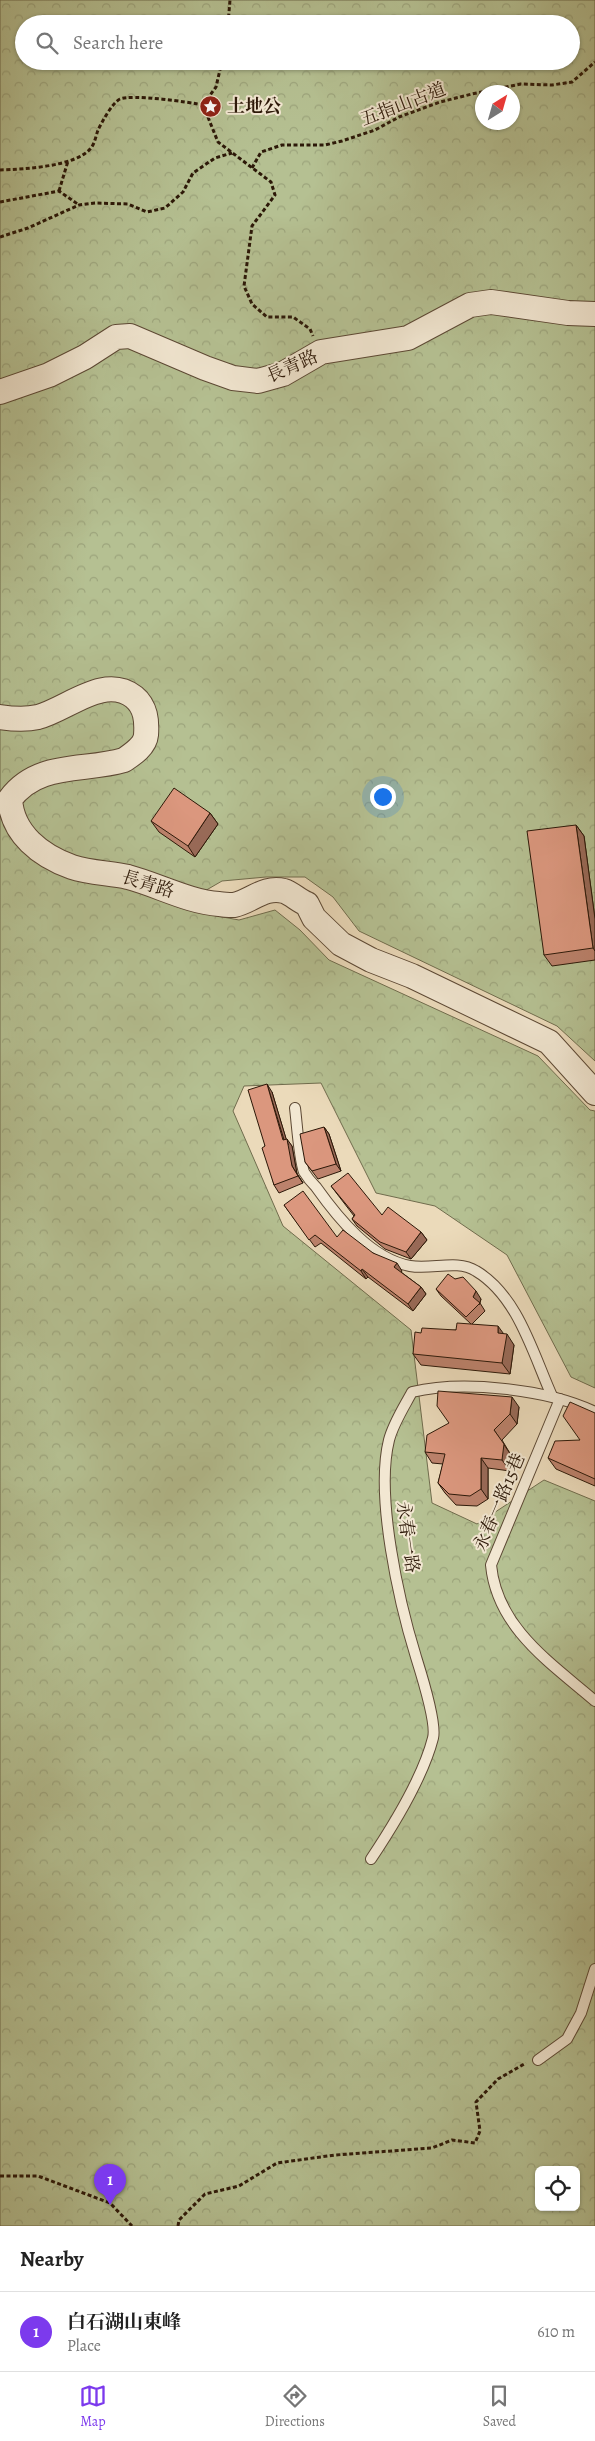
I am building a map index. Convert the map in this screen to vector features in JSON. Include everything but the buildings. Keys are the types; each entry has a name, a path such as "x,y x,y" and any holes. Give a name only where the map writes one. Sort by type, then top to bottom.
{"street":[{"name":"長青路","path":"0,392 49,374 85,357 116,337 130,336 233,378 258,381 283,374 321,352 408,338 470,305 491,302 595,314"},
{"name":"長青路","path":"0,717 17,720 38,717 102,689 115,688 138,701 147,719 146,739 135,753 124,760 46,773 20,785 10,799 14,822 27,839 45,854 74,868 130,878 199,902 235,905 265,891 287,892 296,900 307,904 314,918 341,944 371,960 412,976 549,1042 595,1092"}],"lane":[{"path":"295,1108 304,1172 349,1228 380,1254 408,1266 428,1269 461,1264 477,1271 504,1297 516,1316 556,1398"},
{"name":"永春一路","path":"371,1860 388,1833 417,1778 434,1736 426,1692 408,1631 396,1572 384,1474 389,1439 412,1392 434,1386 506,1390 556,1398 595,1412"},
{"name":"永春一路15巷","path":"556,1398 491,1564 493,1584 509,1617 532,1648 595,1701"},
{"path":"538,2060 567,2040 581,2013 595,1969"}],"path":[{"path":"229,15 230,0"},
{"name":"五指山古道","path":"252,168 261,152 282,145 325,145 342,141 375,130 399,117 440,102 472,94 521,84 552,85 572,82 595,62"},
{"path":"203,104 216,87 220,70"},
{"path":"0,170 28,169 75,159 91,148 99,128 118,100 128,96 170,102 184,101 203,104"},
{"path":"203,104 218,142 271,182 275,195 252,226 244,286 252,304 267,317 293,317 310,329 321,352"},
{"path":"0,236 28,228 80,205 95,202 128,204 147,212 165,208 183,192 193,173 216,158 232,154"},
{"path":"59,191 69,160"},
{"path":"0,202 59,191 80,205"},
{"path":"178,2226 179,2220 204,2194 239,2186 277,2163 335,2154 432,2148 452,2140 475,2143 480,2131 476,2102 498,2079 525,2063 538,2060"},
{"path":"0,2176 38,2176 110,2203 132,2226"}],"green space":[{"path":"0,0 595,0 595,1061 557,1026 359,931 333,897 305,877 266,877 222,881 203,892 201,913 239,920 275,910 300,930 329,960 538,1056 590,1110 595,1111 595,1388 571,1377 507,1255 435,1206 376,1193 321,1083 244,1086 233,1111 283,1226 411,1330 432,1503 477,1524 544,1480 595,1501 595,2226 0,2226"}],"place":[{"name":"土地公","path":"211,106"},
{"name":"白石湖山東峰","path":"110,2205"}]}
